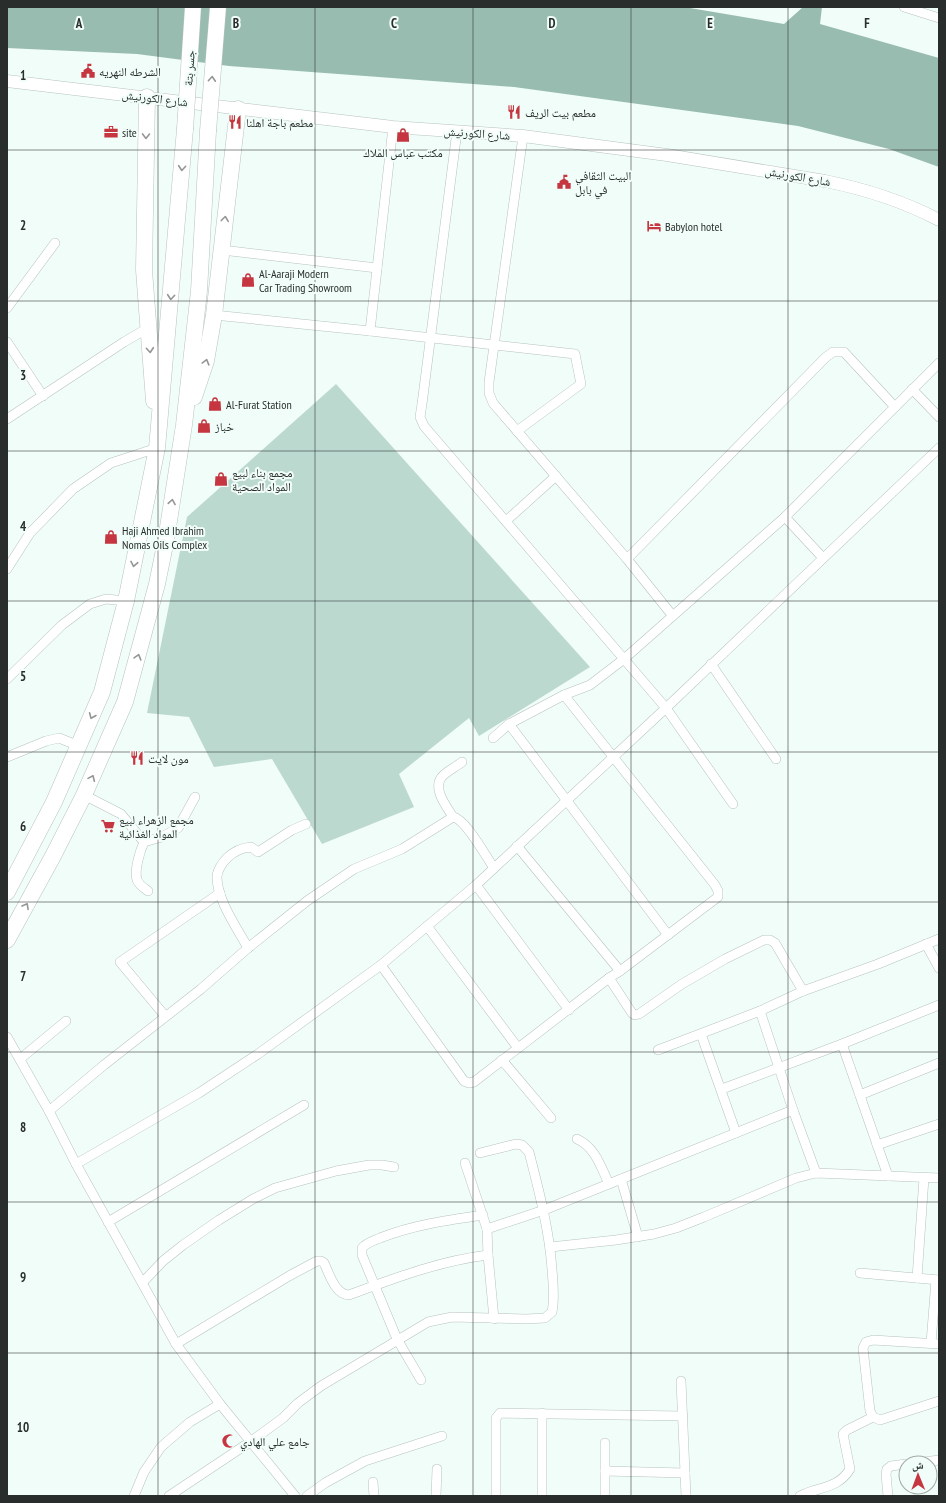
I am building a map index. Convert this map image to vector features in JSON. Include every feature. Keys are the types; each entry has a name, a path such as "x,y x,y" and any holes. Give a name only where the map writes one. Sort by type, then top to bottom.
{"highway":[{"name":"جسر بتة","path":"157,448 185,129 193,7"},
{"path":"7,940 53,856 84,795 125,702 157,584 166,540 184,425 199,290 208,131 218,7"},
{"path":"7,892 54,802 102,692 126,601 157,448 144,270 147,97"},
{"path":"184,425 206,361 214,315 238,109"},
{"path":"102,692 104,702 112,708 122,705 125,702"},
{"path":"79,746 84,743 93,744 102,755"}],"street":[{"path":"904,7 938,18"},
{"name":"شارع الكورنيش","path":"7,81 393,127 523,136 667,155 825,181 875,193 939,220"},
{"path":"370,331 393,127"},
{"path":"456,131 420,417 424,426 666,708 733,804"},
{"path":"523,136 489,382 489,393 493,403 627,559 672,615"},
{"path":"7,308 55,243"},
{"path":"222,250 377,268"},
{"path":"214,315 575,354 581,384 517,431"},
{"path":"7,419 148,328"},
{"path":"7,342 43,396"},
{"path":"627,559 826,357 833,352 844,352 894,406"},
{"path":"493,738 510,724 564,695 590,685 624,658 785,517 894,406 939,363"},
{"path":"912,389 939,417"},
{"path":"7,569 30,533 73,489 111,463 157,448"},
{"path":"76,1164 199,1093 258,1054 381,965 476,885 666,708 939,448"},
{"path":"506,521 556,476"},
{"path":"785,517 823,558"},
{"path":"7,679 62,625 90,604 106,599 126,601"},
{"path":"711,664 776,759"},
{"path":"381,965 464,1081 474,1082 609,978 718,897 718,891 715,885 564,695"},
{"path":"510,724 668,935"},
{"path":"7,757 46,741 59,738 79,746"},
{"path":"453,817 440,793 439,784 441,777 462,762"},
{"path":"84,795 121,814 144,842"},
{"path":"144,842 162,837 178,828 195,797"},
{"path":"49,1111 165,1016 201,989 248,948 307,901 354,869 402,849 453,817 458,817 464,824 494,868"},
{"path":"248,948 220,893 217,876 222,863 231,854 241,848 251,847 258,852 288,832 306,824"},
{"path":"144,842 140,851 136,872 137,879 141,886 148,891"},
{"path":"517,846 620,971"},
{"path":"476,885 569,1010"},
{"path":"165,1016 120,962 220,893"},
{"path":"427,926 518,1048"},
{"path":"658,1050 760,1011 803,990 878,964 939,939"},
{"path":"609,978 632,1013 635,1015 639,1014 682,984 725,959 764,940 770,940 775,944 803,990"},
{"path":"926,944 939,968"},
{"path":"722,1089 842,1044 939,1005"},
{"path":"760,1011 816,1173"},
{"path":"20,1059 66,1021"},
{"path":"701,1034 722,1089 736,1133"},
{"path":"7,1037 176,1344 220,1404 295,1496"},
{"path":"842,1044 888,1176"},
{"path":"502,1060 551,1118"},
{"path":"860,1095 939,1063"},
{"path":"108,1222 304,1105"},
{"path":"487,1229 544,1210 793,1110"},
{"path":"877,1145 939,1124"},
{"path":"577,1139 583,1142 594,1152 609,1184"},
{"path":"169,1496 250,1442 283,1418 298,1403 321,1386 397,1339 428,1322 452,1317 494,1319 545,1318 552,1312 554,1299 550,1247 544,1210 529,1152 522,1145 516,1144 480,1153"},
{"path":"465,1163 487,1229 494,1319"},
{"path":"143,1282 163,1261 183,1245 218,1220 253,1198 275,1188 336,1171 369,1165 394,1166"},
{"path":"550,1247 638,1237 676,1228 796,1178 816,1173 939,1178"},
{"path":"917,1278 924,1178"},
{"path":"621,1179 638,1237"},
{"path":"421,1380 397,1339 362,1255 362,1248 365,1244 422,1225 483,1215"},
{"path":"176,1344 289,1276 317,1261 324,1263 339,1291 344,1295 349,1295 420,1269 466,1258 488,1255"},
{"path":"860,1273 937,1280 935,1344 873,1340 866,1342 863,1348 870,1411 873,1417 880,1420 939,1401"},
{"path":"681,1381 686,1496"},
{"path":"135,1496 144,1472 161,1446 190,1422 220,1404"},
{"path":"496,1496 496,1418 500,1412 683,1416"},
{"path":"542,1413 542,1496"},
{"path":"802,1495 839,1482 846,1475 850,1469 843,1434 847,1430 873,1417"},
{"path":"307,1496 325,1482 365,1462 442,1436"},
{"path":"605,1443 605,1496"},
{"path":"888,1496 887,1469 891,1466 898,1465"},
{"path":"436,1496 437,1469"},
{"path":"605,1471 685,1473"},
{"path":"374,1482 374,1496"}],"shaded area":[{"path":"7,7 684,7 784,24 803,7 822,7 820,24 939,58 939,167 889,149 798,126 514,87 229,66 137,54 7,48"},
{"path":"336,384 590,667 479,736 469,718 399,774 414,807 322,844 272,759 214,767 189,717 147,713 187,517"}],"place":[{"name":"الشرطه النهريه","path":"88,71"},
{"name":"مطعم بيت الريف","path":"514,112"},
{"name":"مطعم باجة اهلنا","path":"235,122"},
{"name":"site","path":"111,132"},
{"name":"مكتب عباس الملاك","path":"403,135"},
{"name":"البيت الثقافي في بابل","path":"564,182"},
{"name":"Babylon hotel","path":"654,226"},
{"name":"Al-Aaraji Modern Car Trading Showroom","path":"248,280"},
{"name":"Al-Furat Station","path":"215,404"},
{"name":"خباز","path":"204,426"},
{"name":"مجمع بناء لبيع المواد الصحية","path":"221,479"},
{"name":"Haji Ahmed Ibrahim Nomas Oils Complex","path":"111,537"},
{"name":"مون لايت","path":"137,758"},
{"name":"مجمع الزهراء لبيع المواد الغذائية","path":"108,826"},
{"name":"جامع علي الهادي","path":"229,1441"}]}
